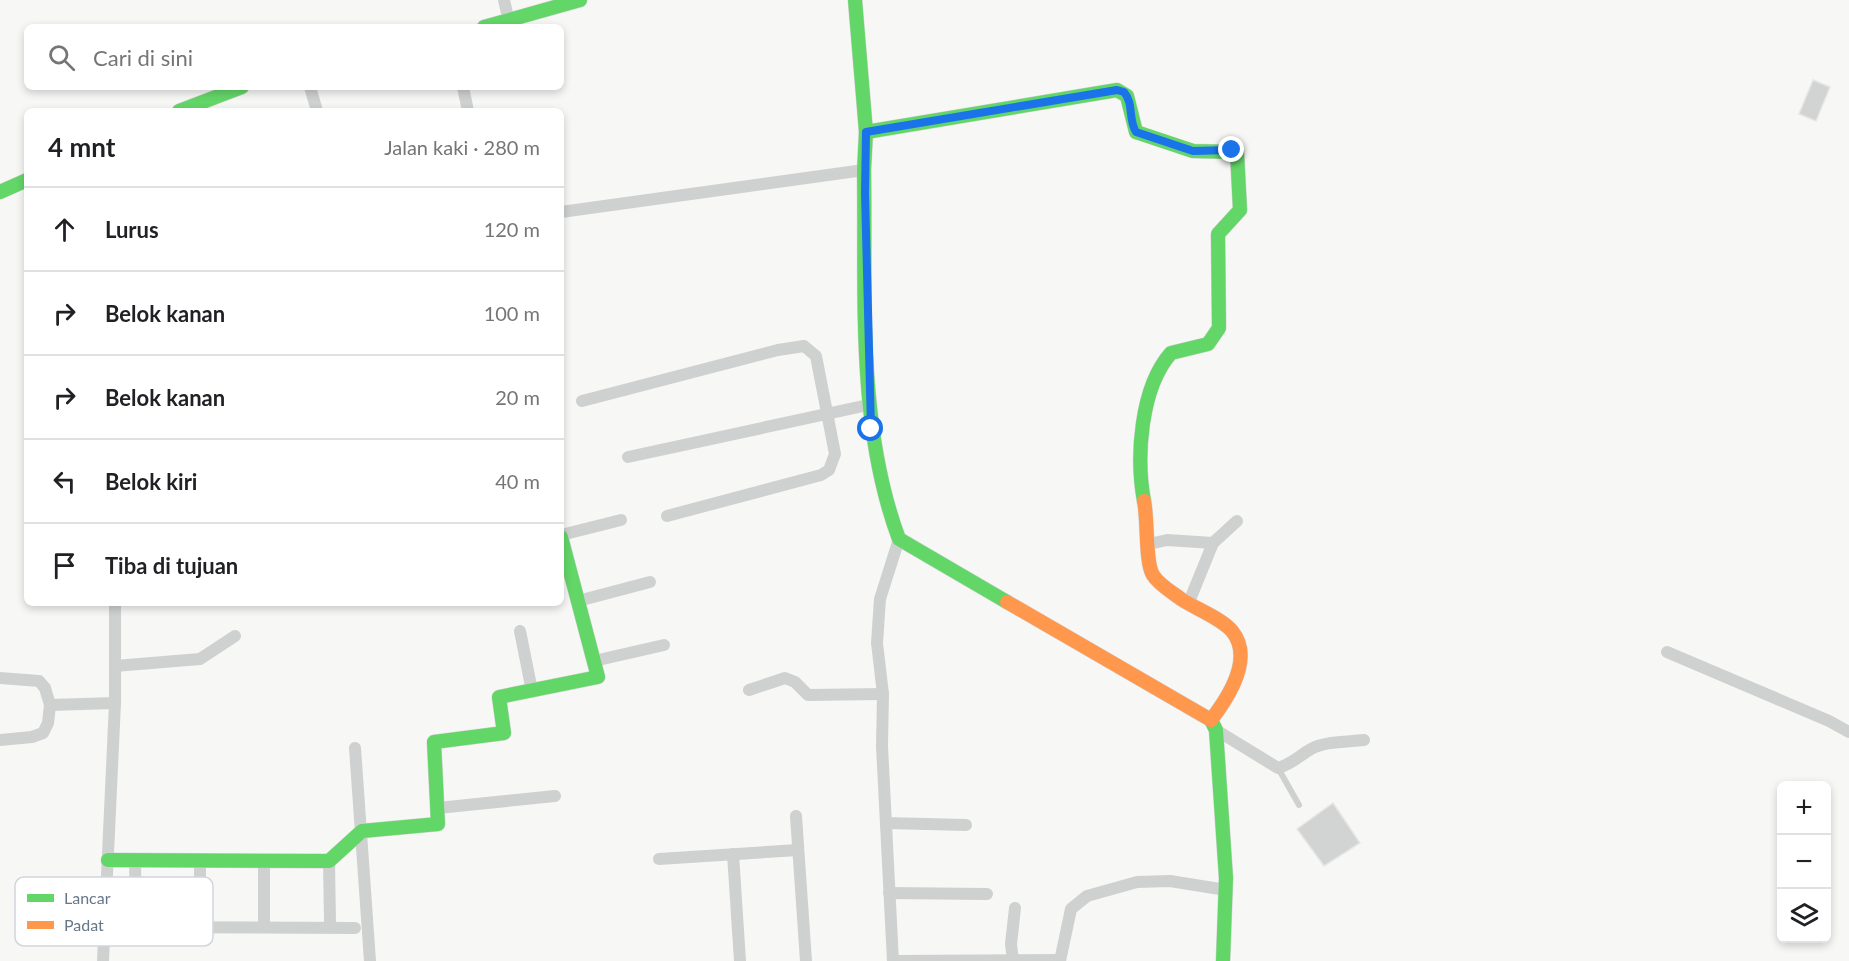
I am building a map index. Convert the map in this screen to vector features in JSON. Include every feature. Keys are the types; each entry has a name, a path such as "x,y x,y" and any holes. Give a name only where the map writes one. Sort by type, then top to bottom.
{"street":[{"path":"504,0 509,22"},
{"path":"499,24 580,0"},
{"path":"855,0 866,132 864,170 868,405 883,498 899,539 1213,725 1278,768 1291,765 1311,749 1322,744 1364,740"},
{"path":"187,108 234,90"},
{"path":"311,90 316,108"},
{"path":"464,90 468,108"},
{"path":"866,132 1117,90 1124,92 1129,98 1132,126 1136,132 1193,151 1237,152 1240,210 1218,234 1219,328 1216,339 1209,346 1179,349 1166,360 1149,404 1139,461 1150,570 1154,577 1231,630 1239,639 1240,648 1232,688 1213,725 1226,890 1222,961"},
{"path":"564,212 864,170"},
{"path":"0,190 24,181"},
{"path":"582,401 778,350 804,346 816,356 835,454 829,470 821,475 667,516"},
{"path":"628,457 868,405"},
{"path":"564,535 621,520"},
{"path":"1189,602 1213,543 1237,521"},
{"path":"899,539 880,599 877,643 883,694 886,823 893,961 1060,961 1071,909 1087,896 1137,882 1170,881 1226,890"},
{"path":"1149,544 1167,540 1213,543"},
{"path":"108,860 329,861 362,831 438,824 434,742 504,733 499,697 598,677 564,547"},
{"path":"578,601 650,582"},
{"path":"107,877 115,703 115,606"},
{"path":"520,631 532,691"},
{"path":"115,666 200,659 235,636"},
{"path":"594,661 664,645"},
{"path":"1667,652 1829,721 1849,732"},
{"path":"0,678 39,681 45,688 50,705 48,723 43,733 32,737 0,740"},
{"path":"749,690 785,678 795,682 808,695 883,694"},
{"path":"50,705 115,703"},
{"path":"355,748 369,961"},
{"path":"438,808 555,796"},
{"path":"796,816 806,961"},
{"path":"886,823 966,825"},
{"path":"658,859 798,850"},
{"path":"733,854 740,961"},
{"path":"135,860 135,877"},
{"path":"200,861 200,877"},
{"path":"264,861 264,923"},
{"path":"329,861 330,923"},
{"path":"889,893 987,894"},
{"path":"1013,961 1011,944 1015,908"},
{"path":"213,927 354,928"},
{"path":"103,961 104,946"}],"lane":[{"path":"1278,768 1299,805"}],"building":[{"path":"1813,80 1830,87 1816,121 1799,114"},
{"path":"1333,803 1360,843 1324,866 1297,829"}],"traffic: fast":[{"path":"495,24 580,0"},
{"path":"855,0 866,132 864,170 866,357 876,450 885,495 899,539 1007,602"},
{"path":"187,108 234,90"},
{"path":"866,132 1117,90 1127,96 1136,132 1193,151 1237,152 1240,210 1218,234 1219,328 1208,344 1171,353 1153,385 1147,404 1141,445 1140,465 1144,501"},
{"path":"0,192 24,181"},
{"path":"108,860 329,861 362,831 438,824 434,742 504,733 499,697 598,677 564,548"},
{"path":"1211,720 1216,730 1226,878 1223,961"}],"traffic: slow":[{"path":"1144,501 1149,561 1153,575 1181,599 1227,626 1238,642 1240,665 1236,677 1225,701 1211,720"},
{"path":"1007,602 1211,720"}],"route":[{"path":"871,429 868,405 864,170 866,132 1117,90 1124,92 1129,98 1132,126 1136,132 1193,151 1232,150"}]}
